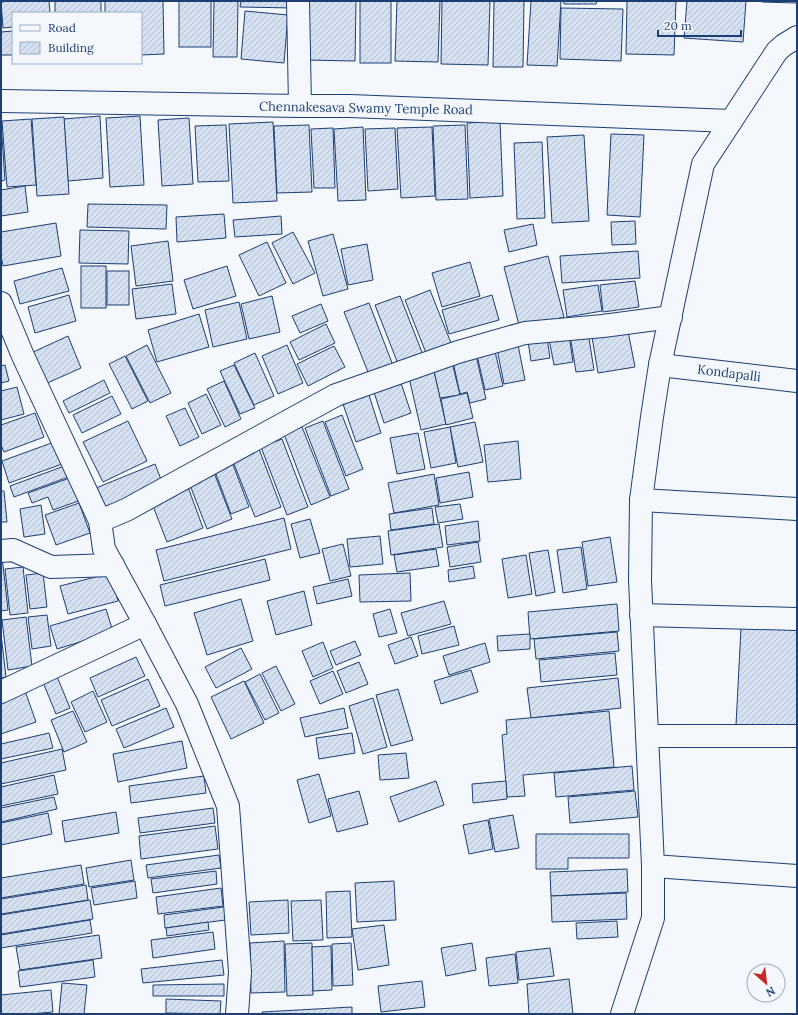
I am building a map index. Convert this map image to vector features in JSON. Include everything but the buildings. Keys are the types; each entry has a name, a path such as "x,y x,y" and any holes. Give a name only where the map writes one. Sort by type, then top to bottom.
{"main road":[{"path":"298,1 300,106"},
{"path":"625,1013 653,918 653,866 641,615 641,500 660,365 703,164 778,51 793,43"},
{"name":"Chennakesava Swamy Temple Road","path":"1,101 350,106 731,121"},
{"path":"1,303 23,356 100,521 104,550 146,624 187,704 228,806 240,972 237,1014"},
{"path":"100,521 126,510 336,395 458,352 525,333 603,326 671,317"},
{"name":"Kondapalli","path":"660,365 797,381"},
{"path":"641,500 797,509"},
{"path":"1,551 13,550 51,567 113,565"},
{"path":"641,615 797,619"},
{"path":"1,692 146,624"},
{"path":"647,736 797,736"},
{"path":"653,866 797,876"}]}
